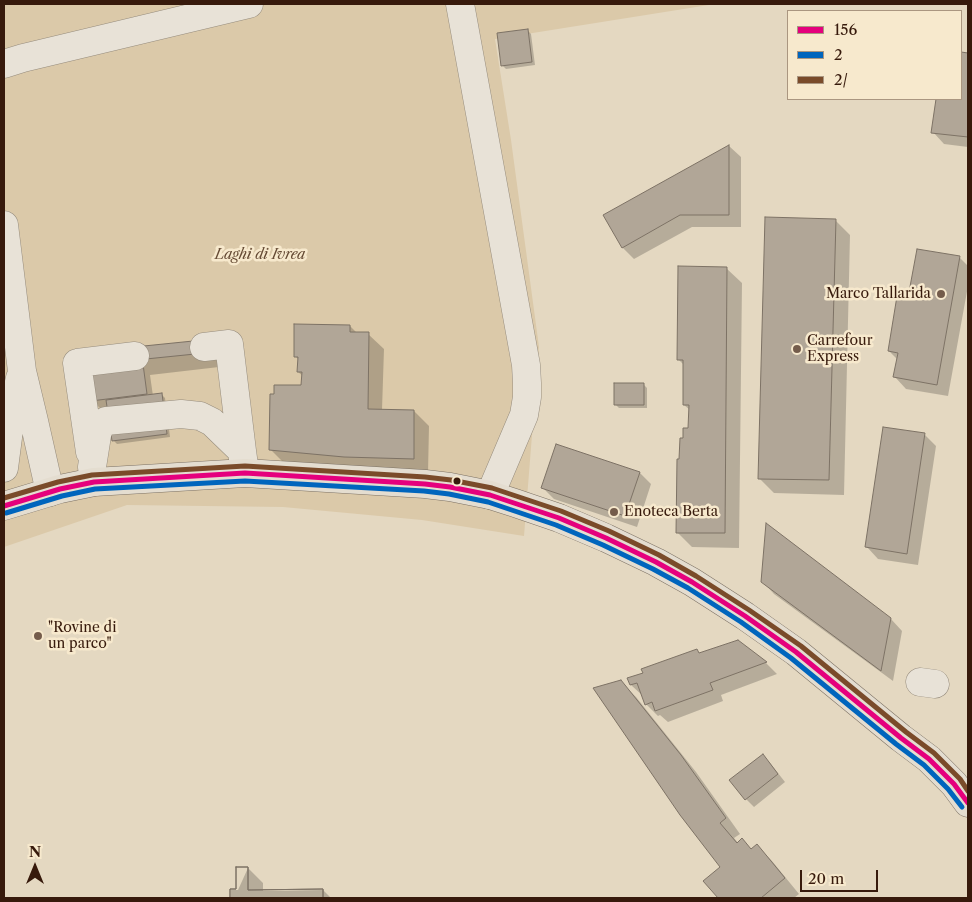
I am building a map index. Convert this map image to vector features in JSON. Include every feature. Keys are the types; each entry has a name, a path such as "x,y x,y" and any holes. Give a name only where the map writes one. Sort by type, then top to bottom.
{"main road":[{"path":"4,506 50,492 93,474 244,462 450,487 490,495 559,518 606,538 692,582 745,616 796,652 929,759 954,784 968,803"}],"lane":[{"path":"4,64 249,4"},
{"path":"460,4 527,374 527,397 524,414 490,495"},
{"path":"4,225 22,371 50,492"},
{"path":"204,347 229,344 244,462"},
{"path":"93,474 77,363 135,356"},
{"path":"4,468 10,422 22,371"},
{"path":"93,474 98,430 106,421 181,414 200,416 212,422 244,462"}],"green space":[{"name":"Laghi di Ivrea","path":"4,4 715,4 495,39 511,140 539,347 524,536 422,520 283,507 127,505 4,547"}],"building":[{"path":"528,29 532,62 501,66 497,33"},
{"path":"962,52 968,53 968,137 931,133 936,100 962,100"},
{"path":"729,145 729,215 680,215 622,248 603,215"},
{"name":"Carrefour Express","path":"765,217 836,219 829,480 758,479"},
{"path":"917,249 960,256 937,385 893,377 898,353 888,351 898,290 909,292"},
{"path":"678,266 727,267 725,533 676,533 677,459 679,459 680,438 683,438 683,428 688,428 689,405 683,405 683,360 677,360"},
{"path":"294,324 350,325 350,332 369,332 368,409 414,410 414,459 344,457 269,450 270,394 274,394 274,385 301,385 302,372 297,372 298,357 294,357"},
{"path":"203,340 205,353 136,360 134,347"},
{"path":"143,364 147,394 91,401 87,371"},
{"path":"614,383 644,383 644,405 614,405"},
{"path":"162,393 167,434 112,441 106,400"},
{"path":"883,427 925,433 907,554 865,547"},
{"path":"556,444 640,472 625,516 541,488"},
{"path":"766,523 891,618 881,671 761,582"},
{"path":"738,640 767,662 710,683 713,690 655,711 652,702 645,705 637,683 630,685 627,678 643,673 641,669 697,649 699,653"},
{"path":"621,680 681,755 726,818 720,823 737,843 742,838 751,849 757,844 785,878 761,898 718,898 703,881 720,867 680,815 593,688"},
{"path":"763,754 778,774 745,800 729,780"},
{"path":"236,867 248,867 248,890 323,889 323,898 230,898 230,889 236,889"},
{"path":"236,867 248,867 248,890 323,889 323,898 230,898 230,889 236,889"}],"transit line":[{"name":"2/","path":"4,498 58,482 92,475 245,466 425,477 492,488 561,511 609,531 659,555 696,576 801,646 934,753 960,779 968,791"},
{"name":"156","path":"4,506 60,489 94,482 245,473 425,484 490,495 559,518 606,538 692,582 745,616 796,652 929,759 954,784 968,803"},
{"name":"2","path":"6,513 62,496 95,489 245,481 424,491 488,502 556,525 603,545 688,588 741,622 791,658 924,765 948,789 962,807"}],"place":[{"name":"Marco Tallarida","path":"941,294"},
{"name":"Carrefour Express","path":"797,349"},
{"name":"Enoteca Berta","path":"614,512"},
{"name":"\"Rovine di un parco\"","path":"38,636"}]}
